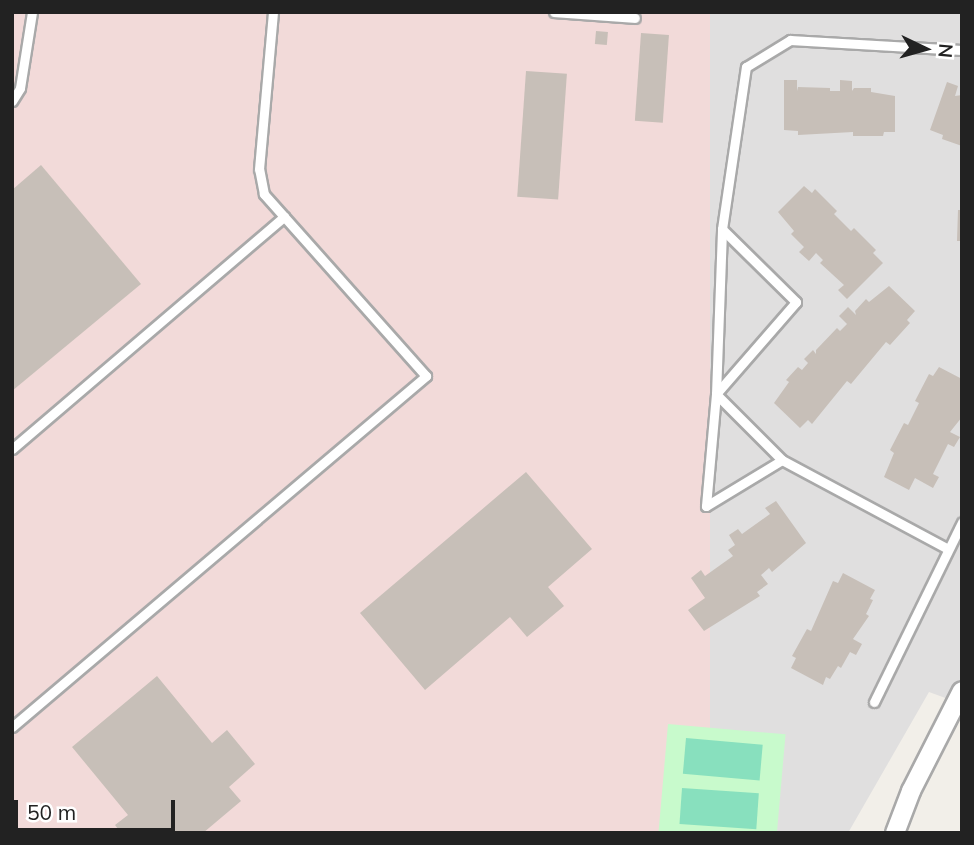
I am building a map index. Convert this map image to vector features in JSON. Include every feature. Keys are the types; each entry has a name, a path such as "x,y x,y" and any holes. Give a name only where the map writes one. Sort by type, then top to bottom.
{"street":[{"path":"884,833 911,791 962,691"},
{"path":"895,833 911,791"}],"lane":[{"path":"12,101 20,88 32,12"},
{"path":"12,727 426,376 264,194 258,169 272,12"},
{"path":"554,12 635,18"},
{"path":"782,460 706,506 716,394 722,229 746,66 790,40 962,50"},
{"path":"12,449 284,217"},
{"path":"716,394 796,302 722,229"},
{"path":"716,394 782,460 948,549"},
{"path":"874,702 962,522"}],"shaded area":[{"path":"12,12 710,12 710,833 12,833"},
{"path":"710,12 962,12 962,704 929,692 848,833 640,833"}],"green space":[{"path":"668,724 786,734 777,833 659,832"},
{"path":"686,738 763,745 760,781 683,774"},
{"path":"682,788 759,793 756,829 679,824"}],"building":[{"path":"596,31 608,32 607,45 595,44"},
{"path":"641,33 669,35 663,123 635,121"},
{"path":"526,71 567,74 558,200 517,197"},
{"path":"784,80 797,80 797,91 798,87 840,91 840,80 852,81 852,91 854,88 871,88 871,92 895,96 895,132 884,132 883,136 853,136 853,132 798,135 798,131 784,130"},
{"path":"947,82 958,86 955,96 962,95 962,146 942,139 943,135 930,130"},
{"path":"41,165 141,284 12,391 12,190"},
{"path":"804,186 812,193 815,189 837,211 834,214 851,231 854,228 876,250 873,253 883,263 847,299 838,290 844,285 820,263 823,260 816,253 809,261 799,252 804,247 791,234 794,231 778,212"},
{"path":"958,210 962,210 962,241 957,241"},
{"path":"889,286 915,311 907,320 910,323 890,345 886,342 851,384 847,381 812,424 808,420 800,428 774,403 789,382 786,380 798,367 802,370 808,363 804,359 813,350 816,354 816,350 837,328 840,331 847,324 839,316 848,307 856,315 855,311 866,299 869,302"},
{"path":"939,367 962,379 962,417 950,432 960,437 954,447 948,444 933,474 939,477 933,488 915,478 909,490 884,477 894,453 890,450 904,423 908,425 919,403 915,401 929,374 933,376"},
{"path":"526,472 592,549 548,587 564,606 527,637 510,617 425,690 360,613"},
{"path":"776,501 806,543 772,572 769,568 761,575 768,584 757,592 760,596 704,631 688,610 705,598 691,578 701,570 705,576 733,556 728,550 735,545 729,535 738,529 742,534 770,514 765,508"},
{"path":"843,573 875,590 866,614 869,616 853,639 862,644 856,655 850,652 841,668 838,666 830,679 826,677 823,685 791,668 796,658 792,656 807,629 811,631 833,581 838,583"},
{"path":"157,676 212,743 227,730 255,764 229,787 241,801 203,833 121,833 115,825 128,815 72,747"}]}
